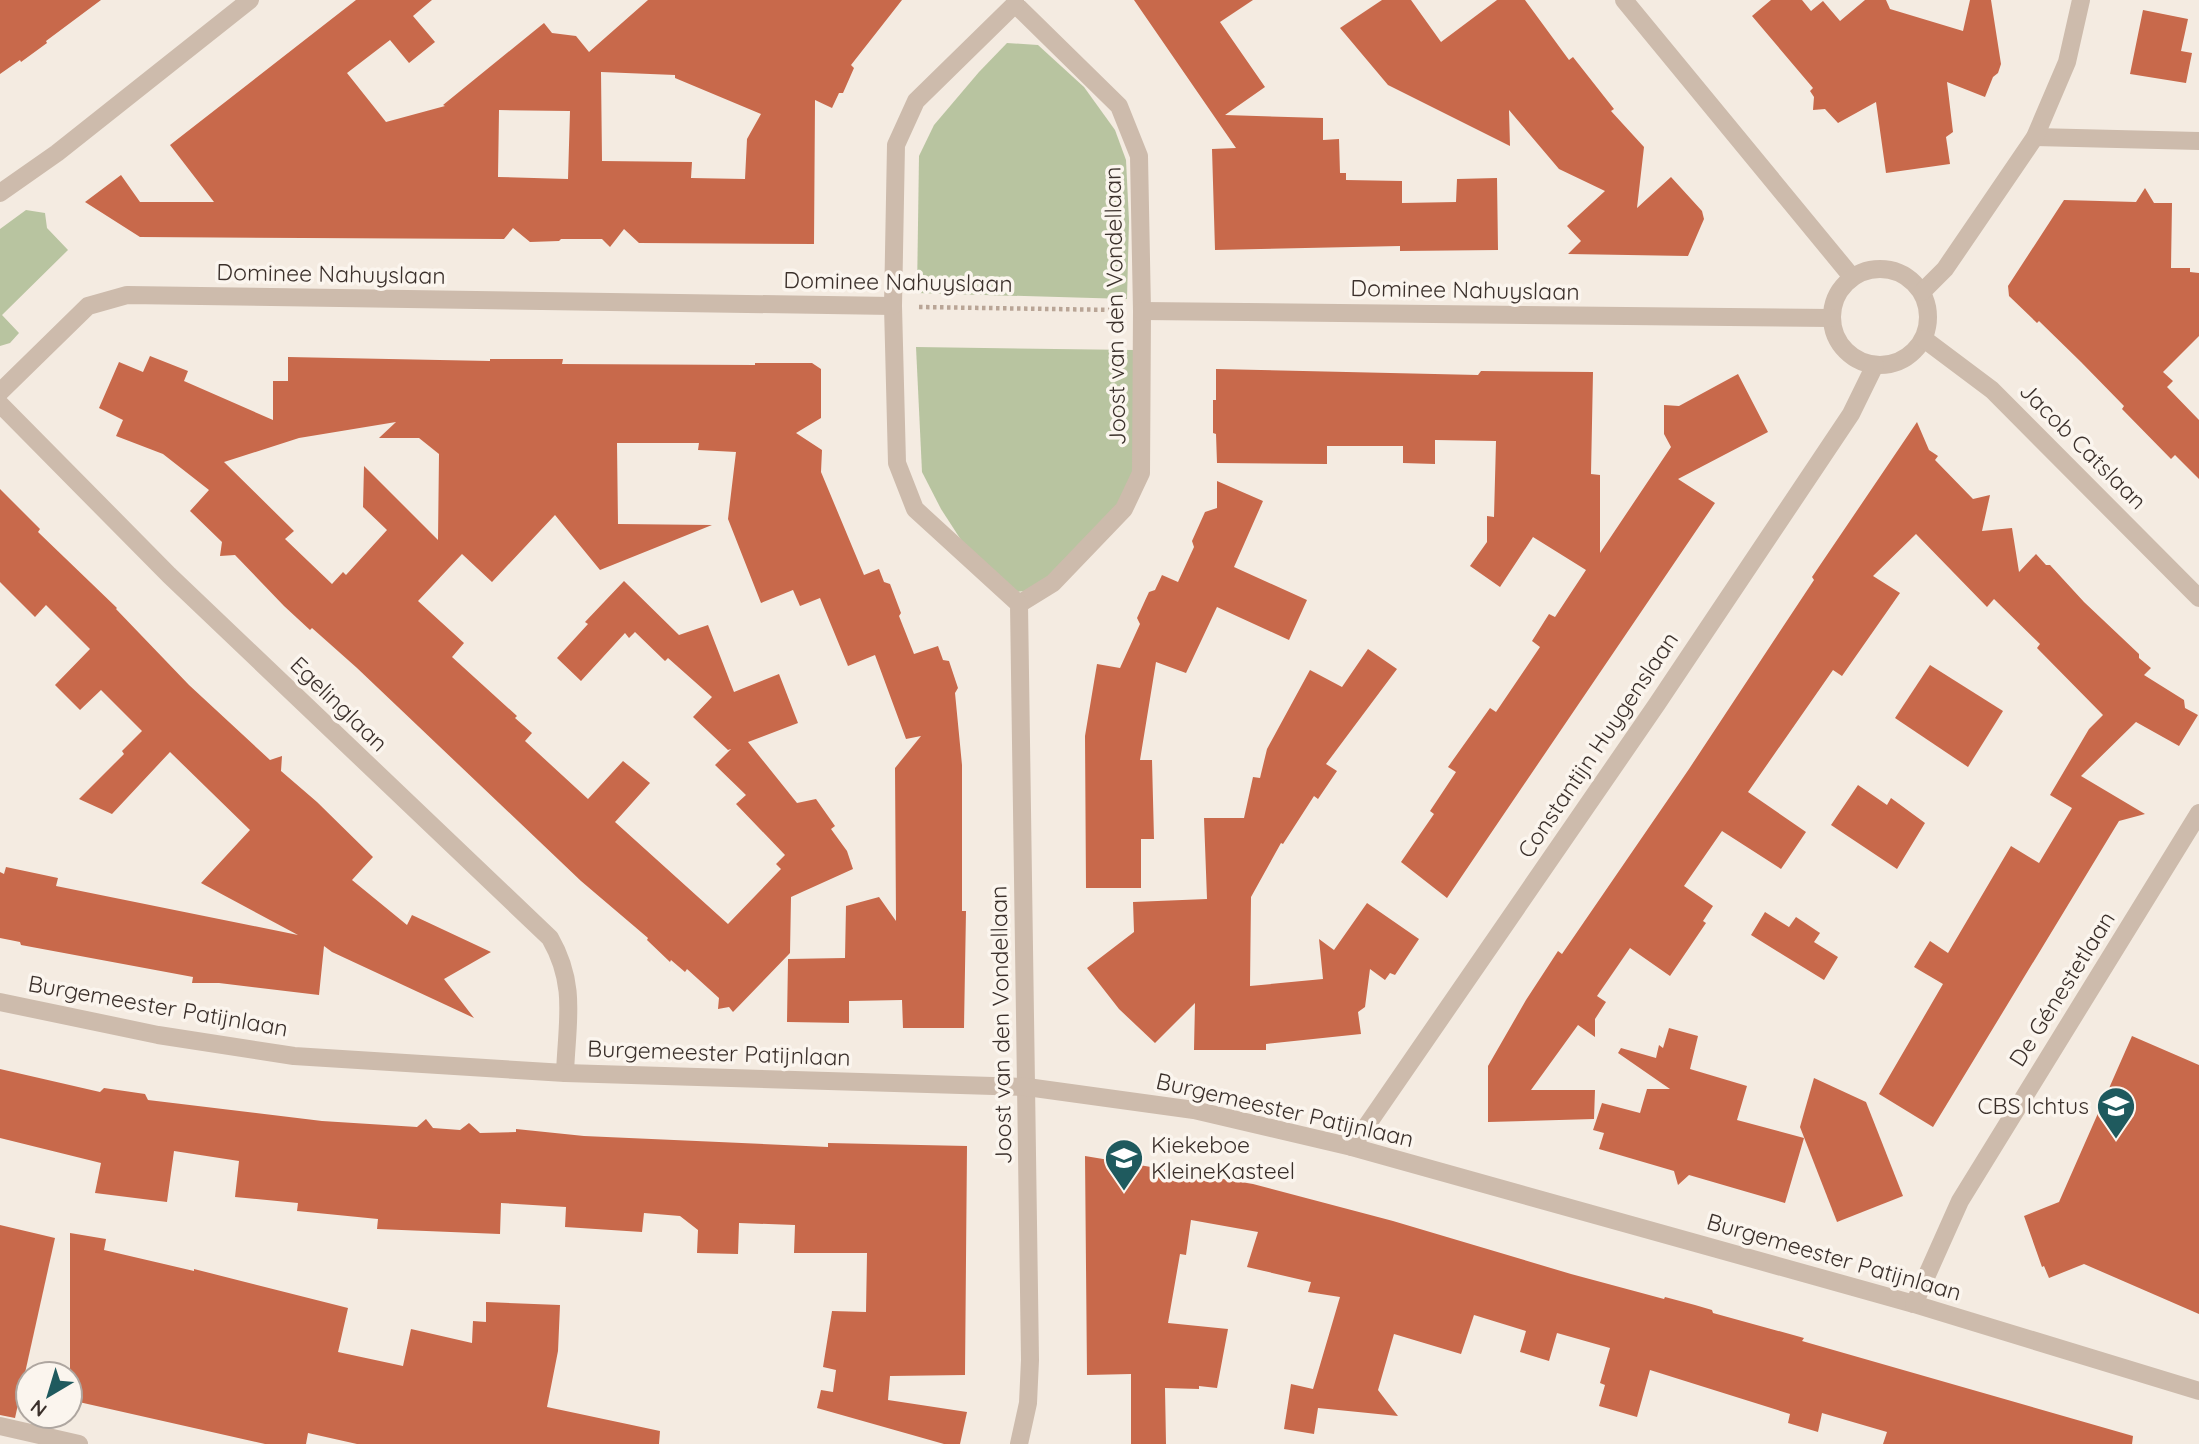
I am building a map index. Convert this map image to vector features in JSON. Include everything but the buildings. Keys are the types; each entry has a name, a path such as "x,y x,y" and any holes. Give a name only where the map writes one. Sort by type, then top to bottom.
{"street":[{"path":"0,193 57,153 250,0"},
{"path":"1624,0 1852,277"},
{"path":"1922,292 1945,269 2035,137 2067,62 2081,0"},
{"name":"Joost van den Vondellaan","path":"1019,604 1053,583 1124,509 1141,473 1142,311 1139,156 1119,106 1015,2 916,101 896,145 893,306 897,463 915,509 1019,604 1030,1360 1028,1403 1019,1444"},
{"path":"2035,137 2199,141"},
{"path":"1882,268 1897,271 1912,279 1922,292 1928,307 1929,323 1924,339 1914,353 1900,362 1885,366 1868,365 1842,348 1835,334 1832,318 1834,303 1841,289 1852,277 1866,270 1882,268"},
{"name":"Dominee Nahuyslaan","path":"0,392 88,306 127,295 893,306"},
{"name":"Dominee Nahuyslaan","path":"1142,311 1832,318"},
{"name":"Jacob Catslaan","path":"1924,339 1992,390 2199,598"},
{"name":"Constantijn Huygenslaan","path":"1352,1147 1657,704 1851,414 1875,365"},
{"name":"Egelinglaan","path":"0,404 169,575 550,938 562,960 569,987 565,1073"},
{"name":"De Génestetlaan","path":"1914,1304 1960,1200 2199,813"},
{"name":"Burgemeester Patijnlaan","path":"0,1002 158,1035 294,1056 565,1073 1027,1087 1194,1110 1352,1147 1914,1304 2199,1391"},
{"path":"0,1426 79,1444"}],"path":[{"name":"Dominee Nahuyslaan","path":"893,306 1142,311"}],"green space":[{"path":"1007,43 1038,45 1084,87 1115,130 1126,160 1129,221 1127,299 917,293 919,156 934,125"},
{"path":"26,210 45,213 47,228 68,250 2,315 19,333 10,343 0,346 0,229"},
{"path":"916,347 1134,350 1135,479 1123,499 1057,575 1033,590 1008,593 974,560 941,509 922,472"}],"place":[{"name":"CBS Ichtus","path":"2116,1140"},
{"name":"Kiekeboe KleineKasteel","path":"1124,1192"}]}
